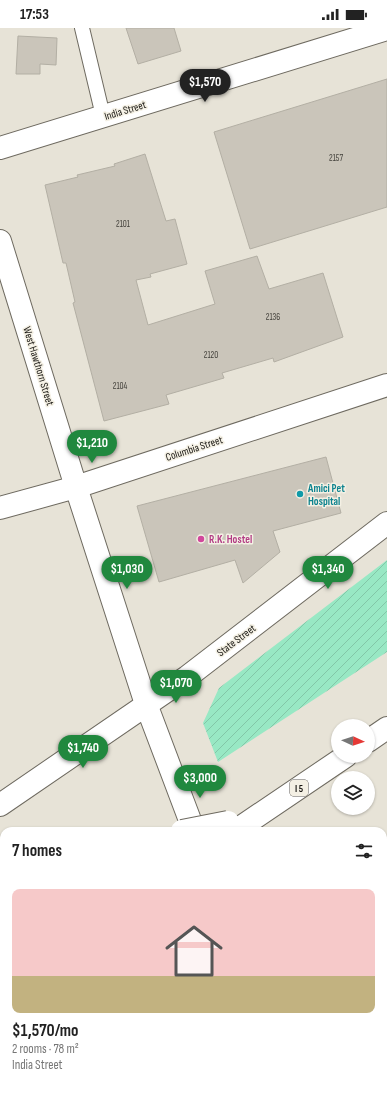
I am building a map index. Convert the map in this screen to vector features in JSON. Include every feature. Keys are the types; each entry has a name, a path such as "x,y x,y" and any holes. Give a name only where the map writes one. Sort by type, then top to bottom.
{"main road":[{"name":"India Street","path":"0,148 387,29"},
{"name":"West Hawthorn Street","path":"0,241 76,487 146,704 192,827"},
{"name":"Columbia Street","path":"0,508 76,487 387,385"},
{"name":"State Street","path":"0,805 248,631 387,523"},
{"path":"375,736 387,728"},
{"name":"I 5","path":"238,825 335,763"},
{"path":"219,827 238,825"}],"lane":[{"path":"82,28 103,116"}],"green space":[{"path":"387,560 387,652 218,762 203,723 219,688"}],"building":[{"path":"126,28 174,28 181,51 138,64"},
{"path":"18,36 57,38 56,65 40,64 40,74 16,74"},
{"path":"387,79 387,207 250,249 214,132"},
{"path":"145,154 166,221 175,219 187,264 150,274 151,277 136,280 148,325 215,304 205,271 257,256 269,289 323,273 343,337 274,362 273,358 222,373 224,378 166,395 169,404 104,421 73,303 75,302 66,263 63,263 45,185 78,177 77,175 115,166 114,164"},
{"path":"326,457 341,513 273,531 280,552 243,583 235,560 159,582 137,506"}],"place":[{"name":"Amici Pet Hospital","path":"300,494"},
{"name":"R.K. Hostel","path":"201,539"}]}
